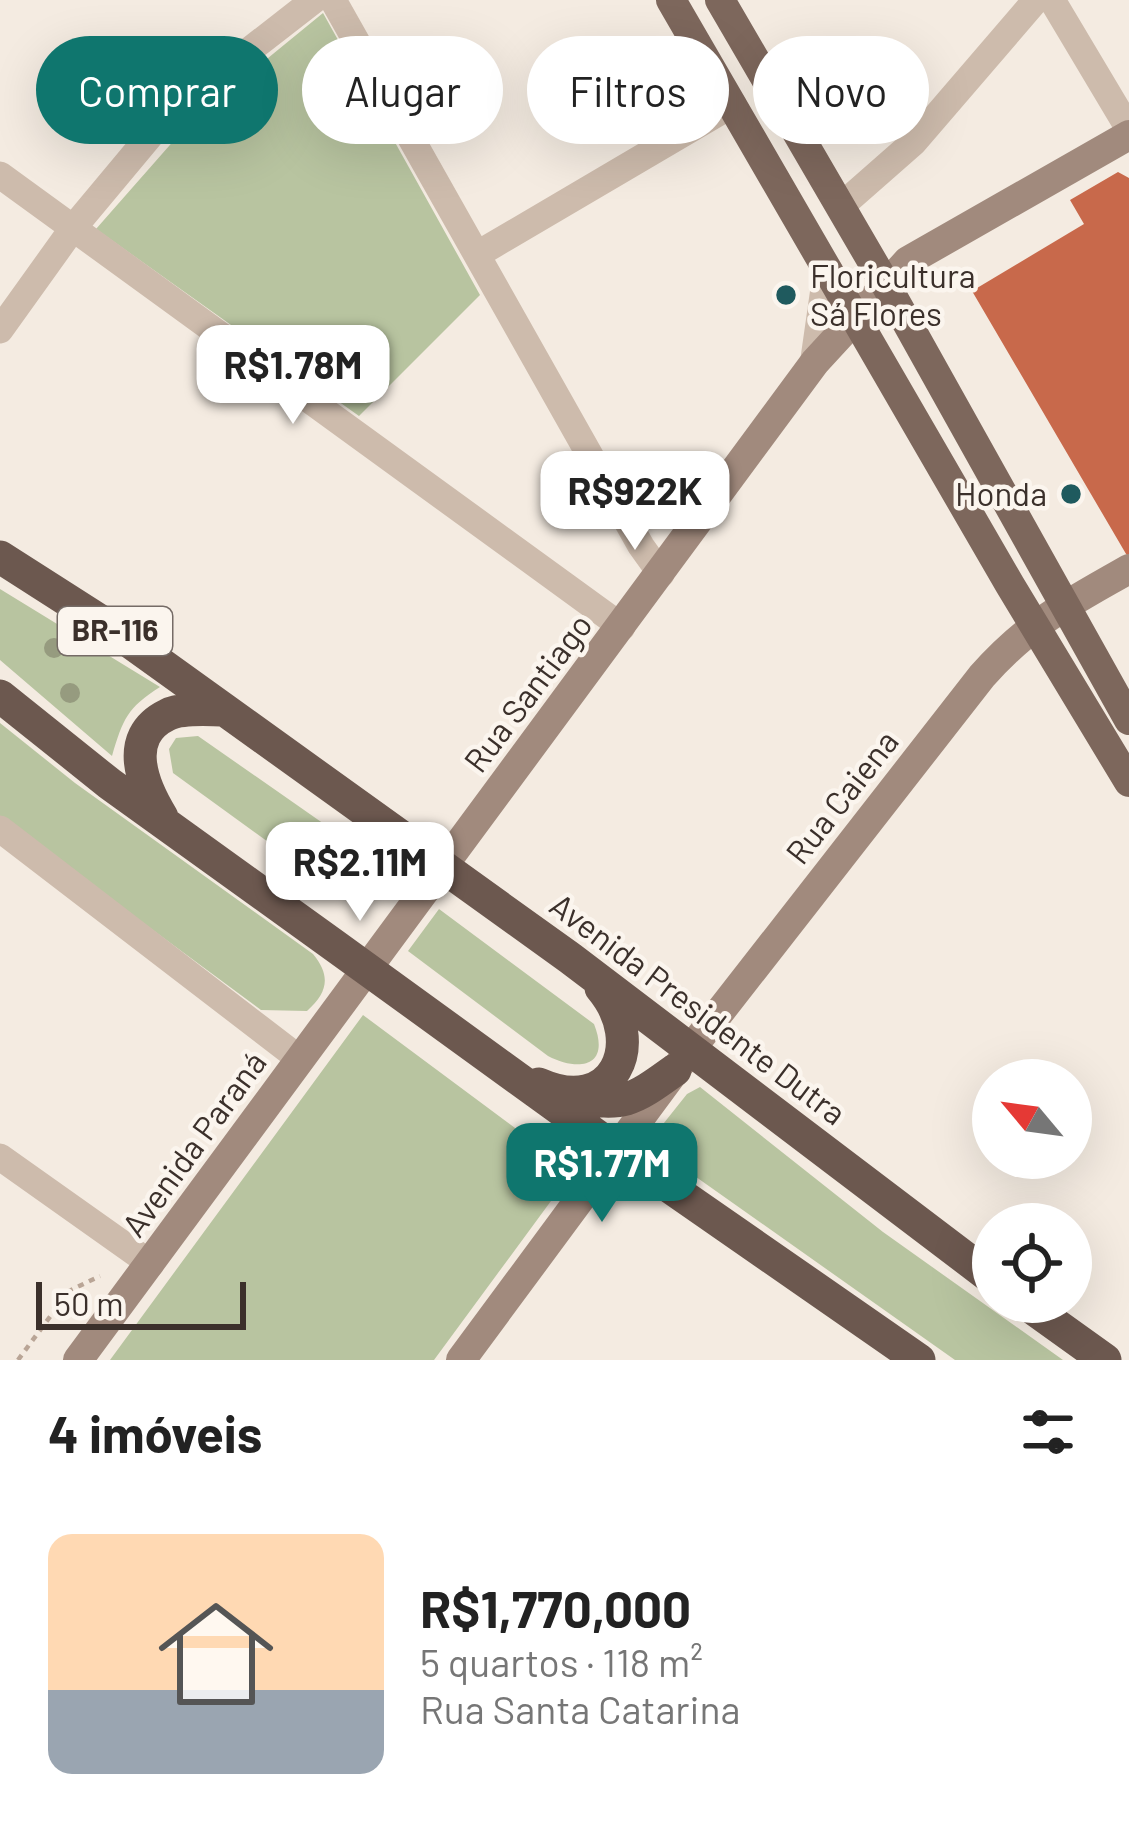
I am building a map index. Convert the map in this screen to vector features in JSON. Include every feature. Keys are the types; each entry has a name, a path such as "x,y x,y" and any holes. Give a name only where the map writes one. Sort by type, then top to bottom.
{"highway":[{"name":"Avenida Presidente Dutra","path":"0,557 108,626 570,958 682,1060 972,1265"},
{"path":"0,696 165,824 616,1150 919,1360"},
{"path":"165,824 144,787 138,757 149,730 169,713 225,710"},
{"path":"566,1094 596,1090 607,1082 617,1068 623,1041 621,1024 607,995 570,958"},
{"path":"498,1063 566,1094 617,1103 636,1098 682,1060"},
{"path":"1053,1323 1105,1360"}],"main road":[{"path":"671,0 1129,782"},
{"path":"721,0 1129,719"},
{"name":"Rua Santiago","path":"406,918 815,362 856,316 890,293 908,261 1129,132"},
{"name":"Rua Caiena","path":"460,1360 682,1060 982,676 1035,623 1129,568"},
{"name":"Avenida Paraná","path":"78,1360 406,918"}],"street":[{"path":"0,330 73,228 169,113 314,0"},
{"path":"334,0 661,574"},
{"path":"840,206 914,142 1036,0"},
{"path":"1052,0 1129,132"},
{"path":"478,254 733,104"},
{"path":"0,175 622,627"},
{"path":"815,362 828,271"},
{"path":"0,829 301,1060"},
{"path":"0,1157 151,1264"}],"green space":[{"path":"323,13 336,36 302,36 302,144 396,144 480,295 359,416 96,229 171,144 278,144 278,50"},
{"path":"0,589 160,687 128,716 112,756 0,660"},
{"path":"0,723 75,783 313,954 325,977 314,1004 307,1011 261,1010 0,817"},
{"path":"198,736 377,861 351,902 173,773 169,749 176,738"},
{"path":"439,909 594,1024 595,1057 571,1064 548,1056 408,951"},
{"path":"363,1015 573,1171 434,1360 110,1360"},
{"path":"700,1087 883,1232 972,1295 972,1323 1011,1323 1063,1360 955,1360 648,1143 687,1094"}],"building":[{"path":"1118,172 1129,178 1129,559 972,291 1084,224 1070,200"}],"place":[{"name":"Floricultura Sá Flores","path":"786,295"},
{"name":"Honda","path":"1071,494"}]}
